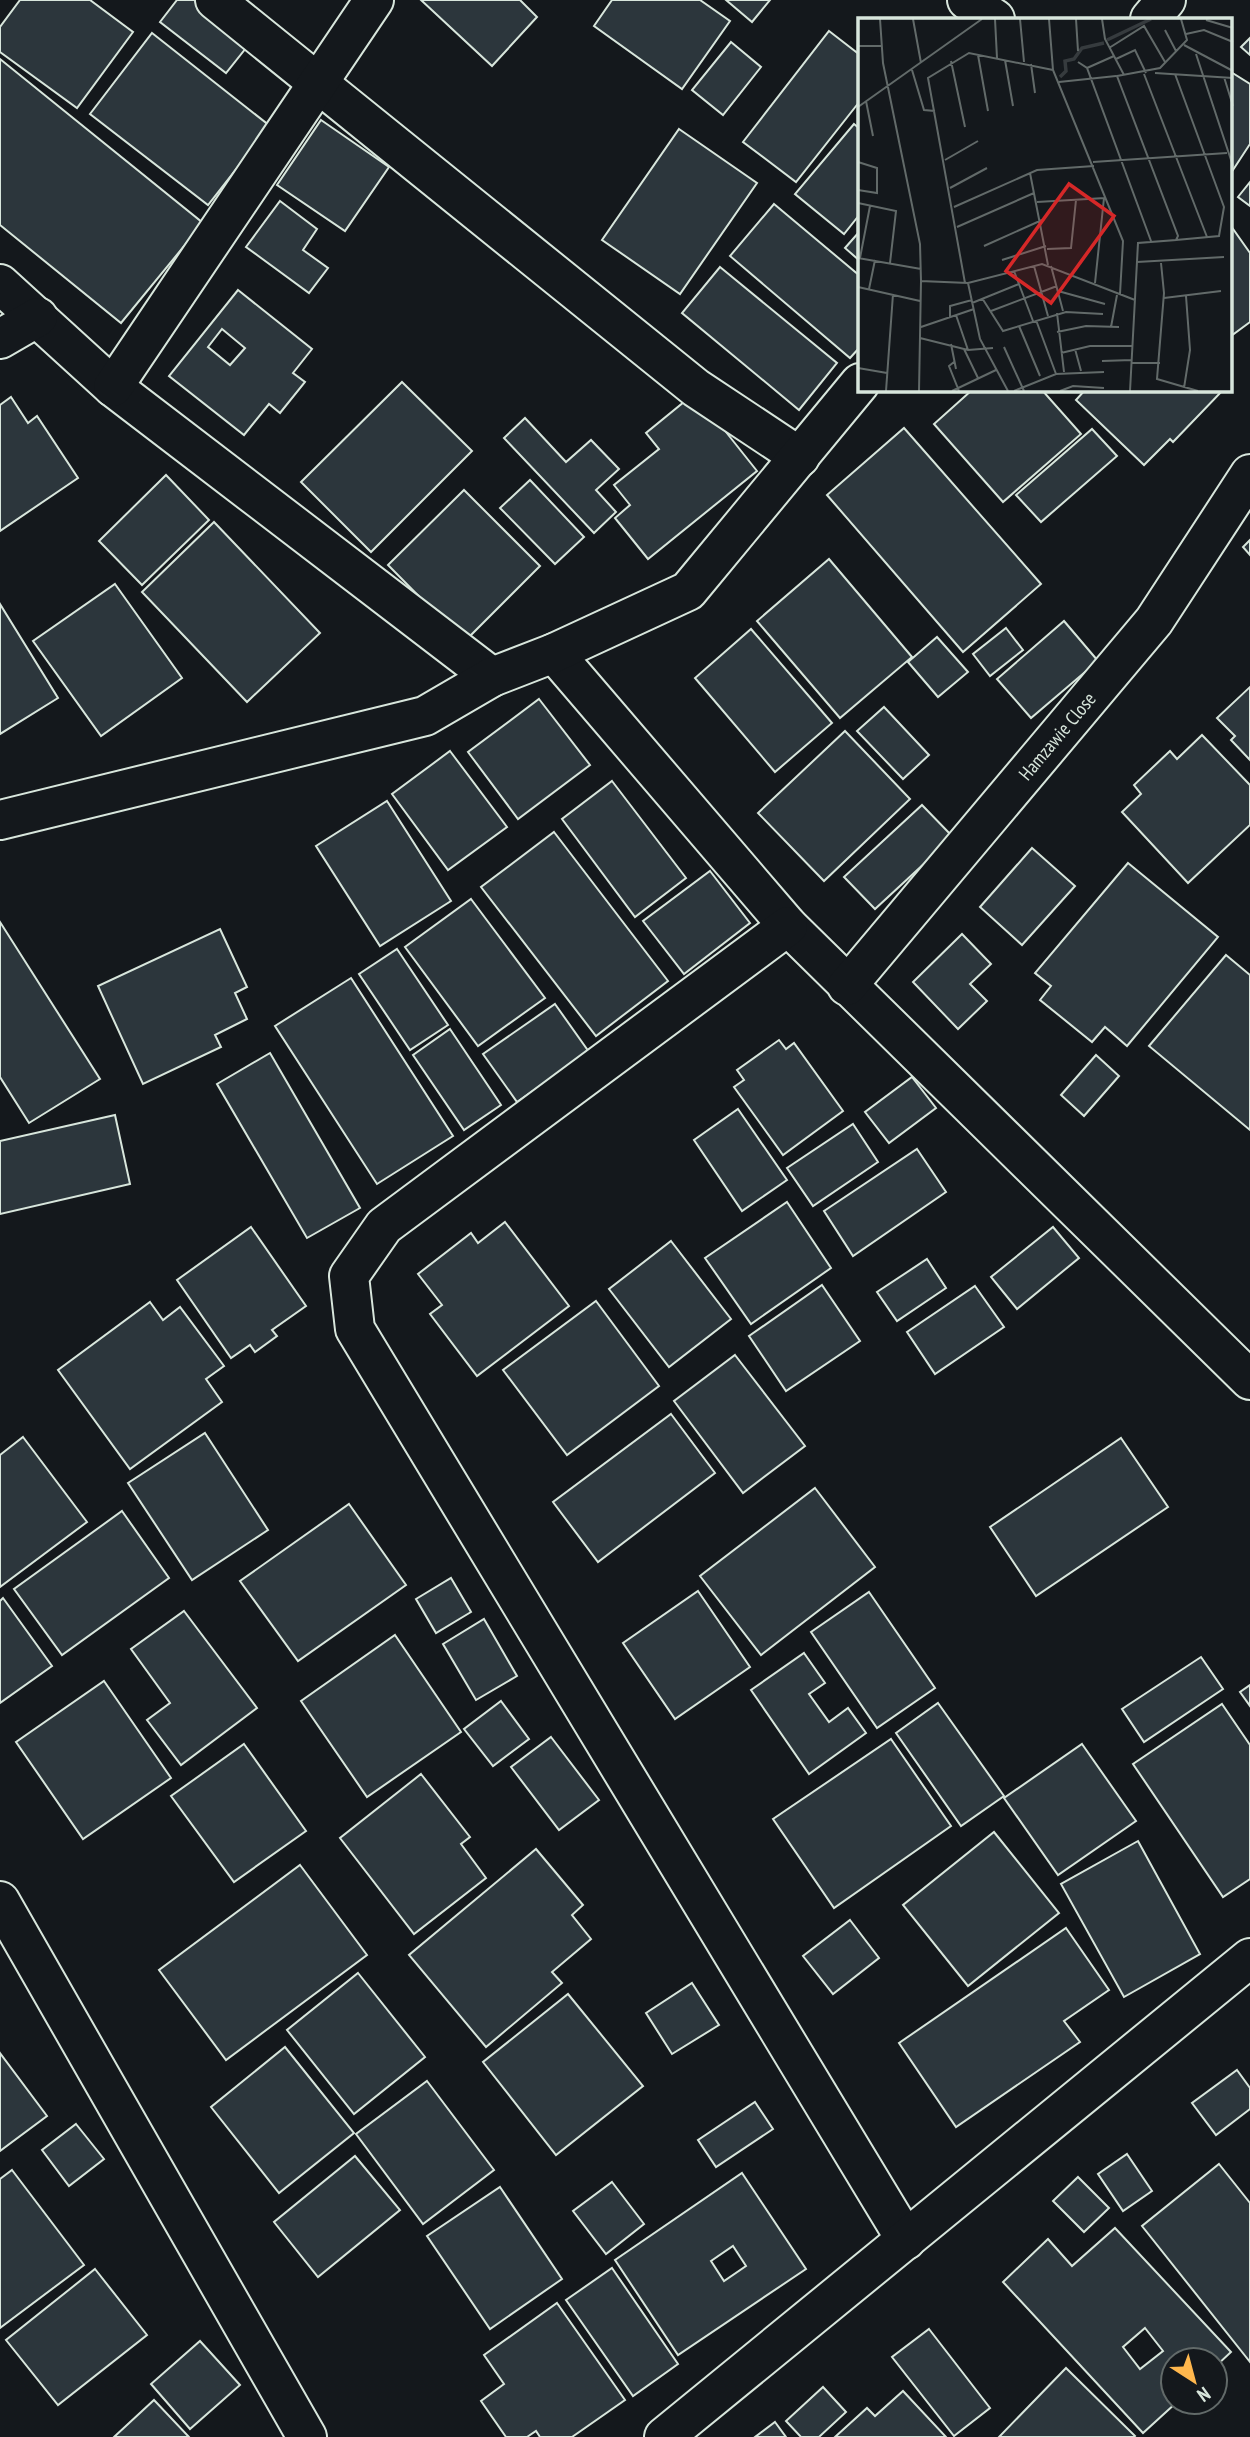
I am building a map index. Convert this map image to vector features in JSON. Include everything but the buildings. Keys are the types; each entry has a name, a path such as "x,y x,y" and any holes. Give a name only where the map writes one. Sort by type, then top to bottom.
{"street":[{"path":"215,0 696,388 800,457"},
{"path":"113,387 374,0"},
{"path":"967,0 994,18"},
{"path":"1151,18 1166,0"},
{"path":"0,284 113,387 492,677"},
{"path":"0,339 38,317"},
{"path":"0,820 425,716 492,677 554,653 688,591 858,385"},
{"name":"Hamzawie Close","path":"846,986 1154,621 1250,474"},
{"path":"554,653 788,926 846,986 1250,1380"},
{"path":"788,926 384,1226 349,1276 355,1329 906,2239"},
{"path":"0,1901 307,2437"},
{"path":"664,2437 1250,1958"}]}
